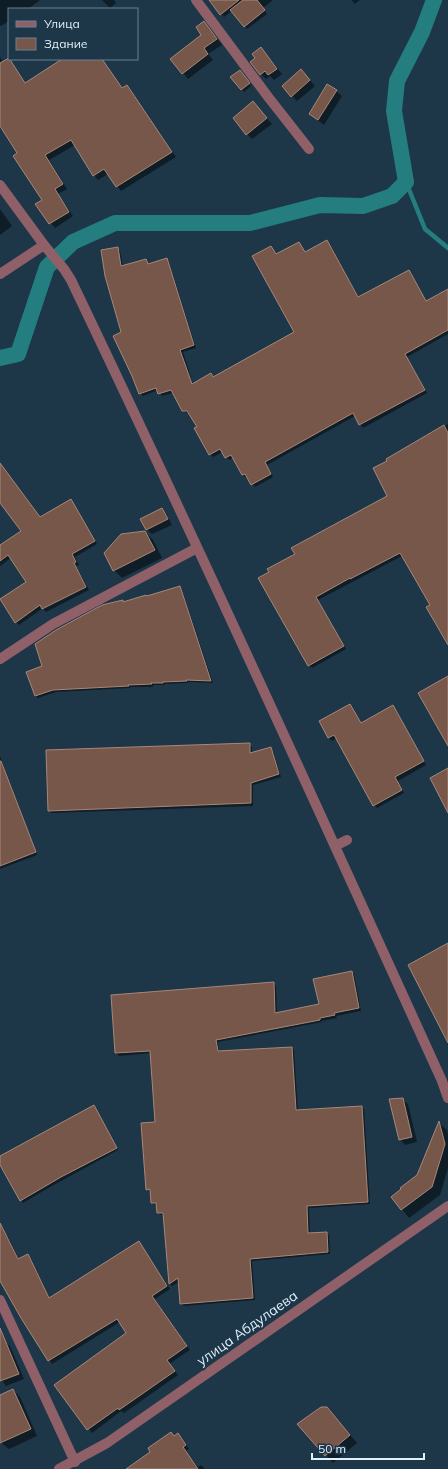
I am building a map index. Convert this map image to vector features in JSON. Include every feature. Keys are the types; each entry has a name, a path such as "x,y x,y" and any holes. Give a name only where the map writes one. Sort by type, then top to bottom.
{"street":[{"path":"196,0 269,98 310,149"},
{"path":"0,185 71,280 135,413 335,846 439,1074 448,1098"},
{"path":"0,274 44,245"},
{"path":"0,659 53,624 197,548"},
{"path":"335,846 347,840"},
{"name":"улица Абдулаева","path":"59,1469 75,1462 107,1443 448,1206"},
{"path":"0,1300 75,1462"}],"building":[{"path":"209,0 239,0 220,15"},
{"path":"243,0 257,0 265,10 244,27 230,10"},
{"path":"204,21 217,39 204,48 208,54 182,74 170,59 201,35 196,27"},
{"path":"261,47 277,69 268,75 265,71 260,75 250,62 255,58 252,54"},
{"path":"8,59 8,60 10,60 25,83 60,60 103,60 122,88 127,85 172,152 116,187 104,169 93,176 71,140 45,155 63,184 55,189 69,212 49,224 35,204 42,200 13,156 17,153 0,126 0,63"},
{"path":"301,69 310,80 291,97 282,86"},
{"path":"240,70 250,83 241,90 230,77"},
{"path":"327,84 337,90 318,120 309,114"},
{"path":"253,101 267,118 246,135 233,118"},
{"path":"327,240 358,297 409,270 426,301 448,289 448,330 405,354 425,390 359,425 353,413 265,462 271,474 251,485 245,474 242,475 231,455 225,458 220,449 209,455 194,428 197,427 187,411 182,411 171,390 158,394 156,388 139,394 113,336 121,332 105,276 101,250 118,247 121,266 146,259 148,264 167,258 194,345 180,350 192,384 211,373 213,377 294,332 252,256 271,246 276,254 299,242 305,252"},
{"path":"444,425 448,433 448,645 426,607 430,605 400,553 316,597 344,646 308,666 258,578 269,572 267,569 295,554 291,548 387,496 373,468 387,461 386,459"},
{"path":"0,463 40,517 71,499 95,541 72,554 76,562 74,563 86,587 42,609 40,605 15,623 0,599 26,582 8,555 0,561 0,545 21,531 0,503"},
{"path":"162,508 168,519 146,530 140,519"},
{"path":"145,531 155,550 113,571 104,553 121,534"},
{"path":"180,586 211,681 186,680 187,681 128,685 129,686 53,690 35,696 26,672 42,666 35,644 56,630 102,605 123,600 123,602"},
{"path":"448,676 448,746 418,693"},
{"path":"350,704 361,723 393,705 424,761 395,777 402,790 373,806 334,735 328,738 319,721"},
{"path":"250,743 250,753 271,747 279,774 251,783 251,803 48,811 46,750"},
{"path":"0,761 36,852 0,866"},
{"path":"448,768 448,813 430,778"},
{"path":"448,943 448,1043 408,965"},
{"path":"352,971 359,1008 334,1013 335,1015 320,1018 320,1020 216,1040 218,1051 292,1047 296,1110 362,1106 368,1202 307,1206 308,1233 327,1232 328,1252 250,1259 253,1298 180,1304 178,1278 169,1284 163,1213 157,1213 156,1203 151,1203 150,1189 146,1190 141,1123 155,1122 150,1051 115,1053 111,995 274,982 275,1013 319,1004 313,979"},
{"path":"403,1098 412,1137 399,1140 389,1099"},
{"path":"94,1105 117,1148 61,1177 20,1201 0,1165 0,1156"},
{"path":"439,1121 445,1144 432,1187 401,1210 391,1197 417,1175"},
{"path":"0,1223 18,1259 28,1254 49,1298 139,1241 167,1286 152,1296 187,1346 167,1360 175,1371 119,1410 118,1408 87,1430 54,1385 126,1333 117,1319 48,1361 0,1281"},
{"path":"0,1328 19,1374 0,1381"},
{"path":"13,1389 31,1429 0,1443 0,1395"},
{"path":"321,1407 327,1407 350,1435 325,1456 297,1424"},
{"path":"171,1432 174,1436 178,1433 186,1445 183,1447 198,1469 126,1469 150,1452 148,1448"}],"waterway":[{"path":"0,358 18,354 47,267 73,242 115,223 250,223 320,205 363,206 392,196 406,182 394,111 397,81 422,32 434,0"},
{"path":"406,182 425,229 448,248"}]}
